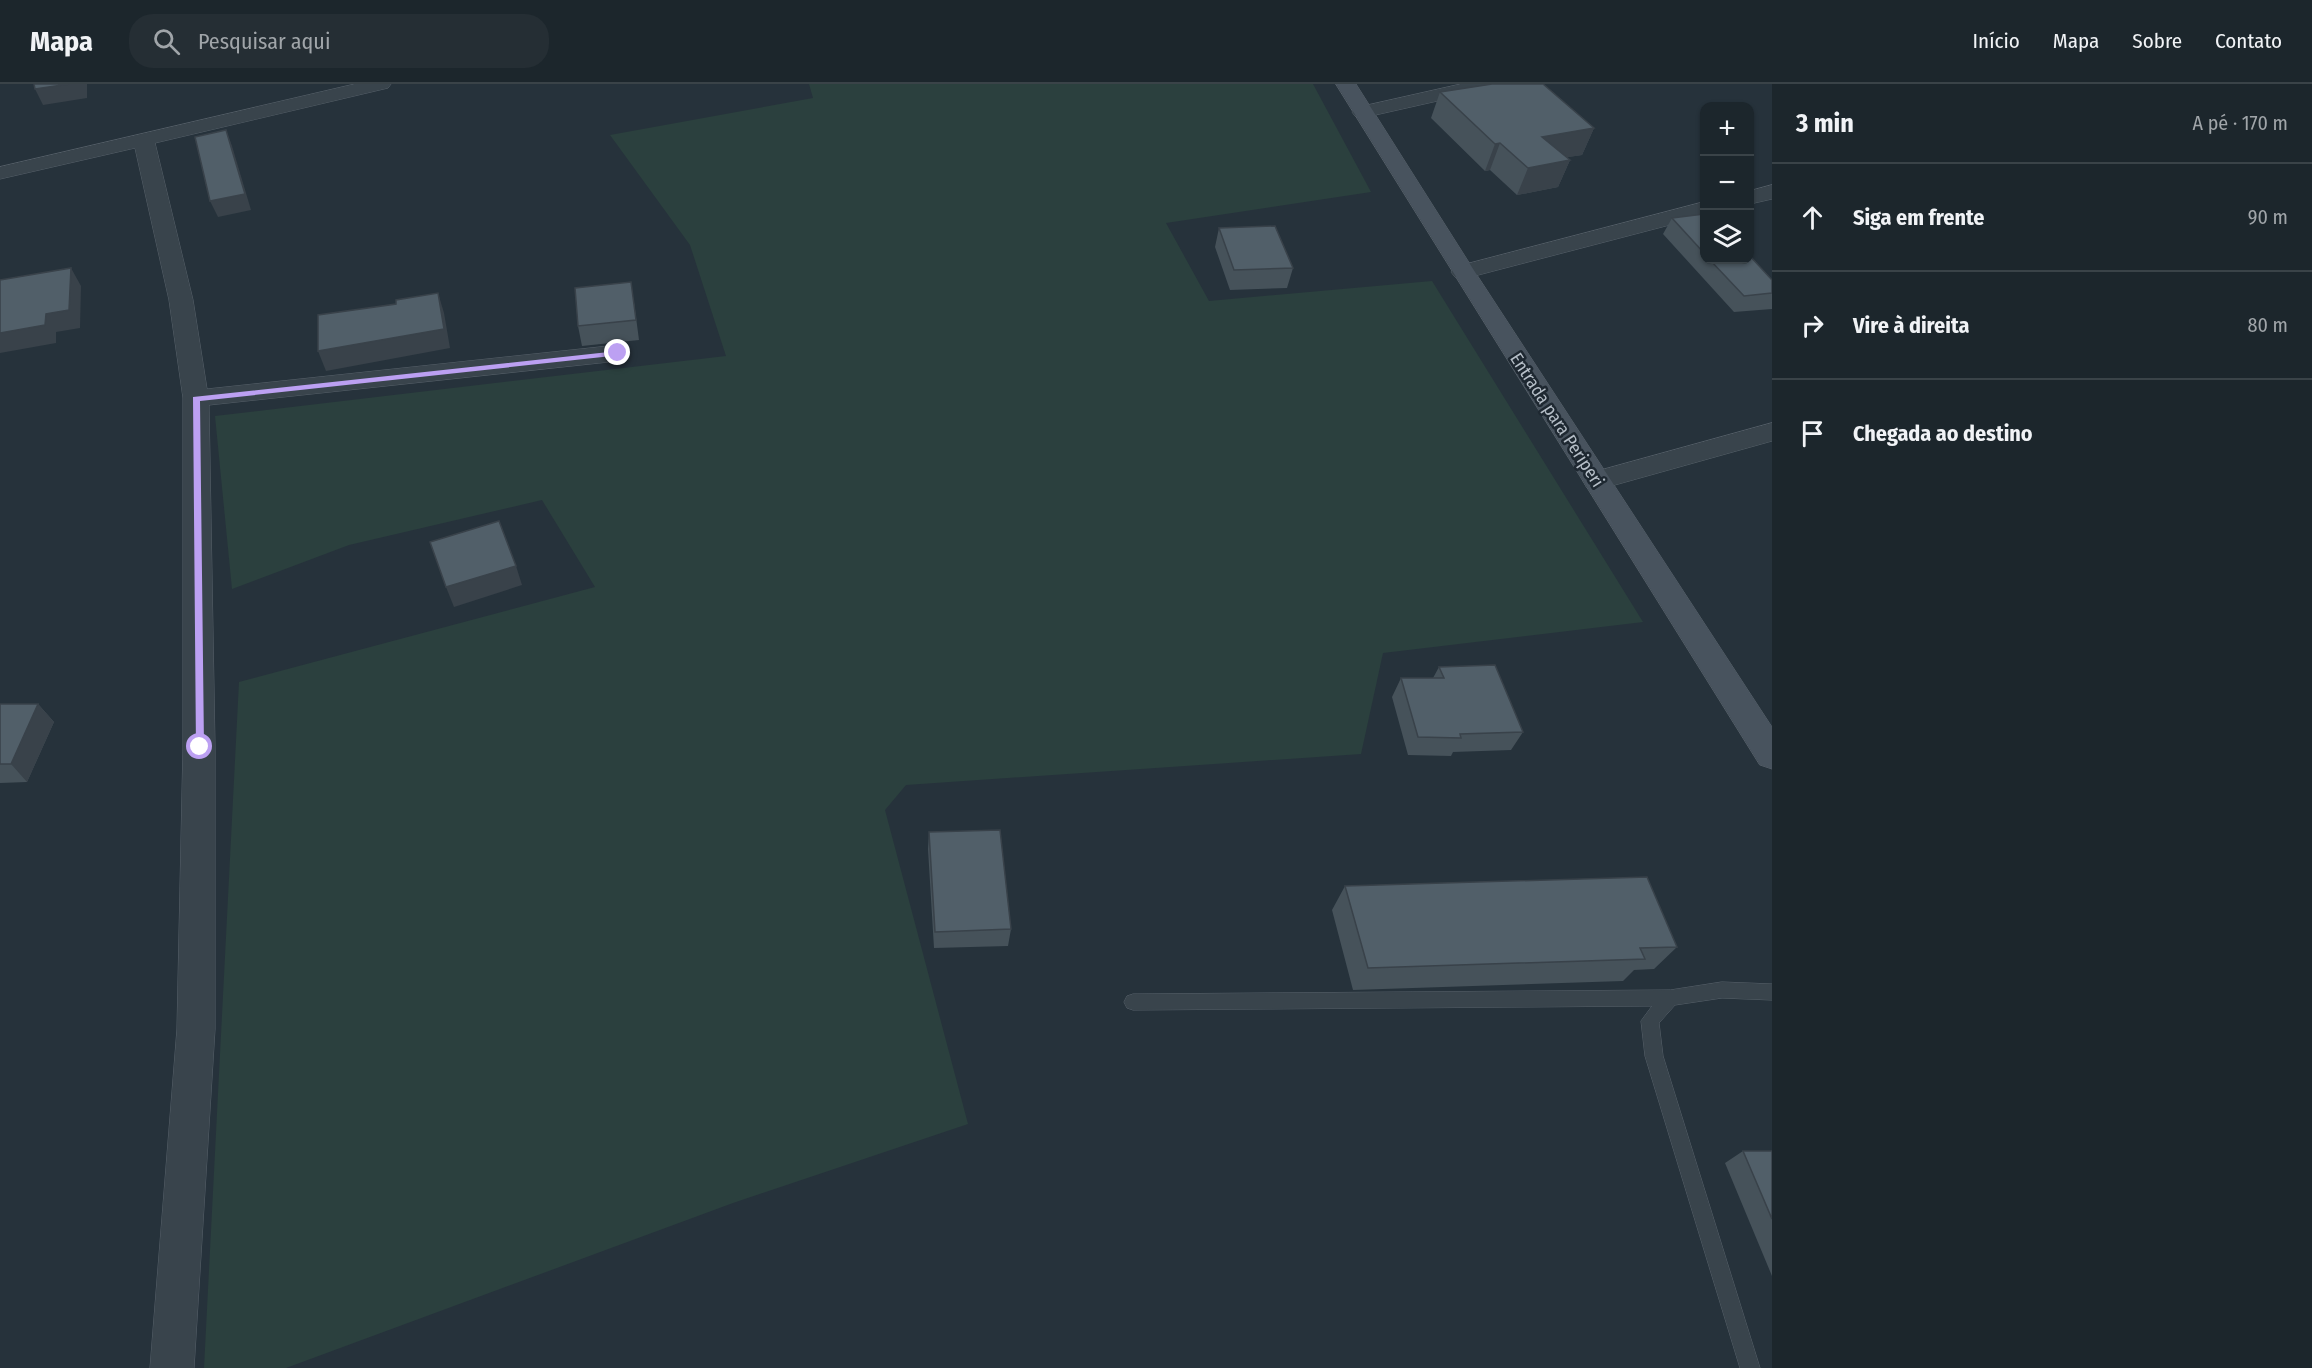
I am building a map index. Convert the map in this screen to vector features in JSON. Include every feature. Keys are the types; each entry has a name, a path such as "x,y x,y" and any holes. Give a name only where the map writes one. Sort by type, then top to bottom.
{"main road":[{"name":"Entrada para Periperi","path":"1346,84 1462,272 1772,755"}],"street":[{"path":"0,173 381,84"},
{"path":"1362,112 1488,84"},
{"path":"144,139 181,300 196,398 200,747 196,1029 172,1368"},
{"path":"1754,197 1772,192"},
{"path":"1462,272 1700,210"},
{"path":"196,398 618,353"},
{"path":"1597,481 1772,432"}],"lane":[{"path":"1133,1002 1670,998 1722,990 1772,992"},
{"path":"1670,998 1650,1021 1654,1056 1750,1368"}],"green space":[{"path":"809,84 1313,84 1371,192 1166,223 1209,301 1432,281 1643,622 1383,653 1361,754 906,785 885,810 968,1124 733,1203 286,1368 204,1368 239,682 595,587 542,500 349,545 232,589 215,416 726,356 690,245 610,135 813,98"}],"building":[{"path":"34,84 69,84 35,89"},
{"path":"1492,84 1543,84 1594,128 1542,137 1570,160 1528,168 1500,143 1495,144 1440,92"},
{"path":"226,130 245,194 210,201 195,137"},
{"path":"1700,214 1700,249 1672,218"},
{"path":"1275,226 1293,268 1234,270 1219,228"},
{"path":"1754,260 1772,280 1772,293 1744,296 1714,264 1754,264"},
{"path":"71,268 69,310 46,314 45,325 0,333 0,280"},
{"path":"631,282 636,320 578,326 575,288"},
{"path":"438,293 444,329 318,351 318,315 396,304 396,300"},
{"path":"499,521 516,566 446,587 430,542"},
{"path":"1495,665 1523,732 1460,734 1461,738 1418,737 1401,678 1444,678 1439,667"},
{"path":"0,704 38,704 11,764 0,764"},
{"path":"1000,830 1011,929 935,932 929,832"},
{"path":"1647,877 1677,947 1640,948 1645,959 1368,968 1345,886"},
{"path":"1743,1151 1772,1151 1772,1219"}],"route":[{"path":"200,747 196,398 618,353"}]}
